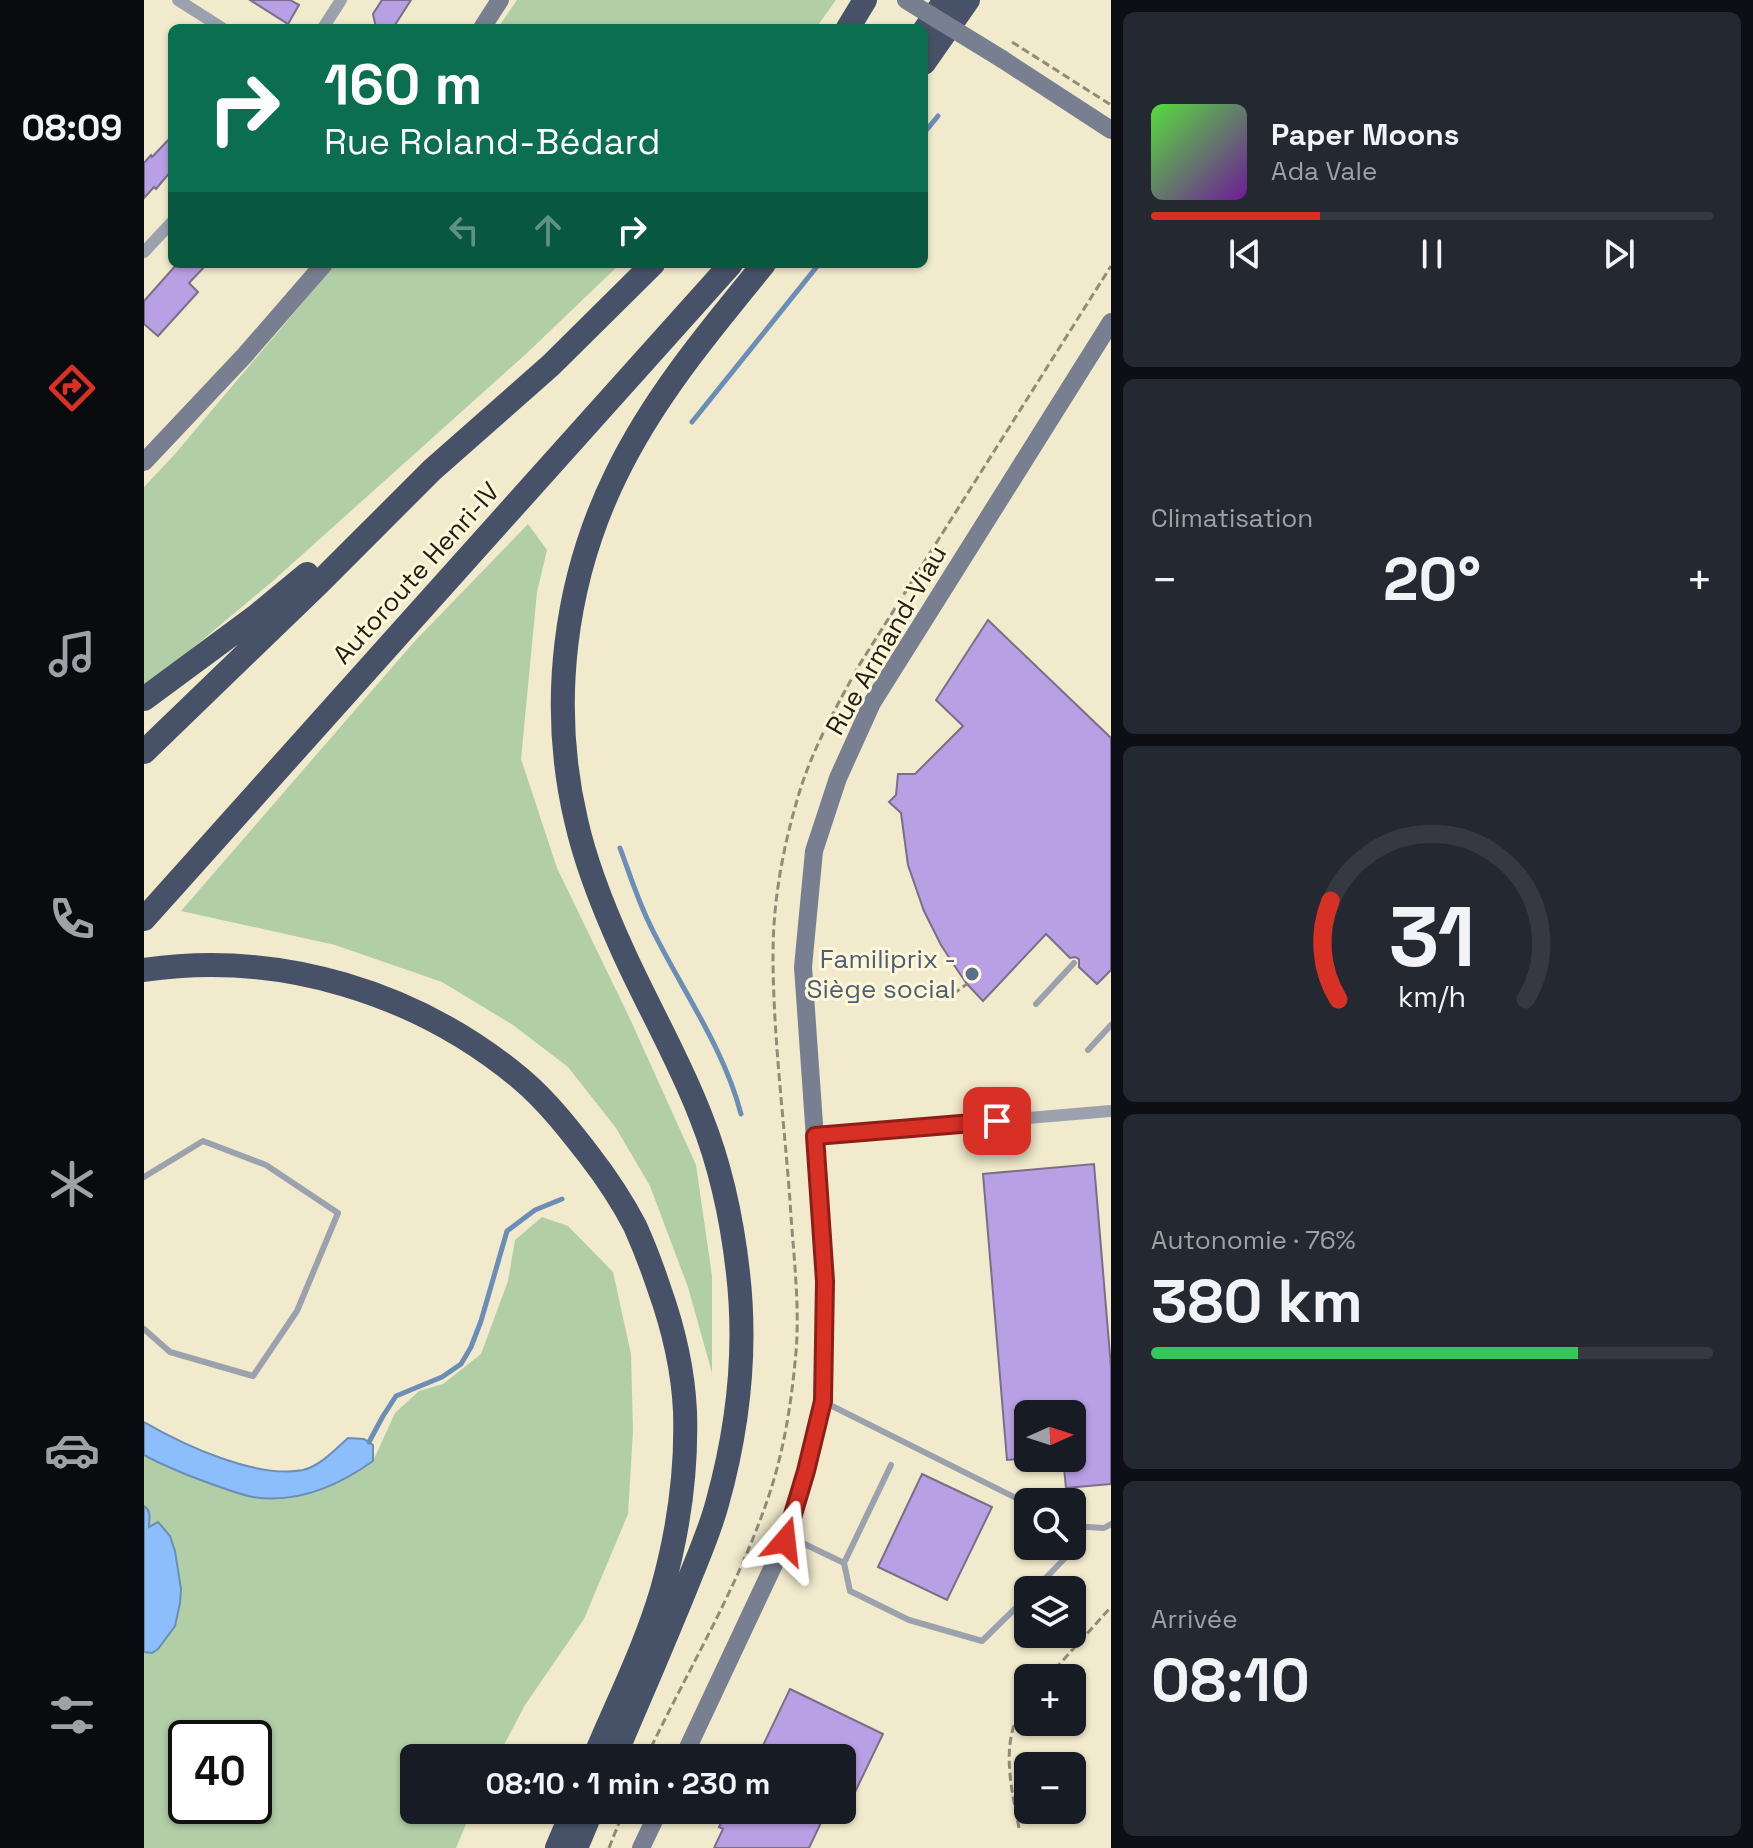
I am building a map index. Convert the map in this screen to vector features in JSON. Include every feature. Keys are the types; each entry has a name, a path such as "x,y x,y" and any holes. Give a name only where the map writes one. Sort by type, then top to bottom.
{"highway":[{"path":"850,24 865,0"},
{"path":"928,25 945,0"},
{"path":"928,57 968,0"},
{"name":"Autoroute Henri-IV","path":"144,752 432,470 551,365 649,268"},
{"name":"Autoroute Henri-IV","path":"144,919 727,268"},
{"path":"620,1744 675,1616 716,1508 731,1450 741,1366 739,1276 731,1215 702,1119 606,913 575,818 564,734 562,687 566,640 586,552 616,475 639,432 681,369 761,268"},
{"path":"144,699 255,617 432,470"},
{"path":"144,970 250,966 305,975 387,998 436,1021 480,1048 547,1104 604,1176 634,1225 666,1309 680,1369 685,1410 683,1472 677,1520 661,1591 600,1744"},
{"path":"557,1848 567,1824"},
{"path":"576,1848 586,1824"}],"street":[{"path":"178,0 216,24"},
{"path":"326,24 341,0"},
{"path":"485,24 500,0"},
{"path":"906,0 1007,51 1111,130"},
{"path":"144,252 168,226"},
{"path":"144,462 245,355 321,268"},
{"name":"Rue Armand-Viau","path":"689,1744 786,1536 823,1401 825,1281 803,967 814,851 838,778 872,703 1111,322"},
{"path":"815,1136 1111,1111"},
{"path":"641,1848 652,1824"}],"lane":[{"path":"1036,1004 1074,963"},
{"path":"1088,1050 1111,1025"},
{"path":"144,1177 203,1141 266,1165 338,1213 297,1311 253,1376 170,1352 144,1329"},
{"path":"823,1401 1014,1497"},
{"path":"891,1465 844,1563 850,1591 909,1620 982,1641 1014,1610"},
{"path":"1086,1527 1104,1528 1111,1524"},
{"path":"786,1536 844,1563"},
{"path":"1048,1576 1063,1560"}],"path":[{"path":"1007,51 1111,105"},
{"path":"653,1744 759,1522 779,1458 792,1393 798,1312 772,951 784,853 796,802 826,725 858,667 1111,266"},
{"path":"953,994 967,984"},
{"path":"1060,1664 1111,1607"},
{"path":"1014,1723 1009,1755 1019,1828"},
{"path":"609,1848 618,1824"}],"green space":[{"path":"517,0 836,0 819,24 501,24"},
{"path":"332,268 616,268 527,353 274,580 144,689 144,487"},
{"path":"528,524 547,550 537,592 521,759 557,868 696,1165 712,1276 712,1373 688,1287 650,1186 616,1128 568,1067 513,1025 442,982 335,945 181,911 414,642"},
{"path":"542,1217 568,1226 613,1272 631,1354 633,1431 628,1514 584,1619 525,1705 504,1744 400,1744 400,1824 466,1824 456,1848 144,1848 144,1456 223,1488 373,1461 395,1413 419,1391 443,1384 481,1354 508,1281 515,1240"}],"water":[{"path":"144,1422 199,1450 264,1470 309,1468 348,1438 364,1439 373,1445 373,1461 346,1478 316,1491 285,1498 253,1497 190,1476 144,1455"},
{"path":"144,1506 149,1513 149,1527 158,1522 170,1536 181,1589 175,1626 152,1653 144,1652"}],"building":[{"path":"250,0 290,0 299,5 288,24"},
{"path":"382,0 411,0 396,24 375,24 373,14"},
{"path":"168,140 168,175 144,198 144,163"},
{"path":"173,268 203,268 189,283 198,292 158,336 144,324 144,301"},
{"path":"988,620 1111,738 1111,970 1097,984 1079,967 1079,959 1070,958 1046,934 983,1001 956,968 924,911 908,865 901,813 889,802 896,795 898,774 915,774 963,726 936,700"},
{"path":"1094,1164 1111,1367 1111,1484 1066,1488 1064,1472 1086,1472 1086,1400 1014,1400 1014,1459 1007,1460 983,1174"},
{"path":"922,1474 992,1507 947,1600 878,1567"},
{"path":"790,1689 883,1734 856,1790 856,1744 764,1744"},
{"path":"720,1824 820,1824 809,1848 714,1848 723,1829 719,1827"}],"waterway":[{"path":"928,128 938,116"},
{"path":"692,422 816,268"},
{"path":"620,848 647,919 713,1043 741,1114"},
{"path":"369,1442 396,1396 442,1377 461,1364 481,1321 507,1231 535,1210 562,1199"}],"place":[{"name":"Familiprix - Siège social","path":"972,974"}],"route":[{"path":"785,1541 823,1401 825,1281 815,1136 997,1121"}]}
